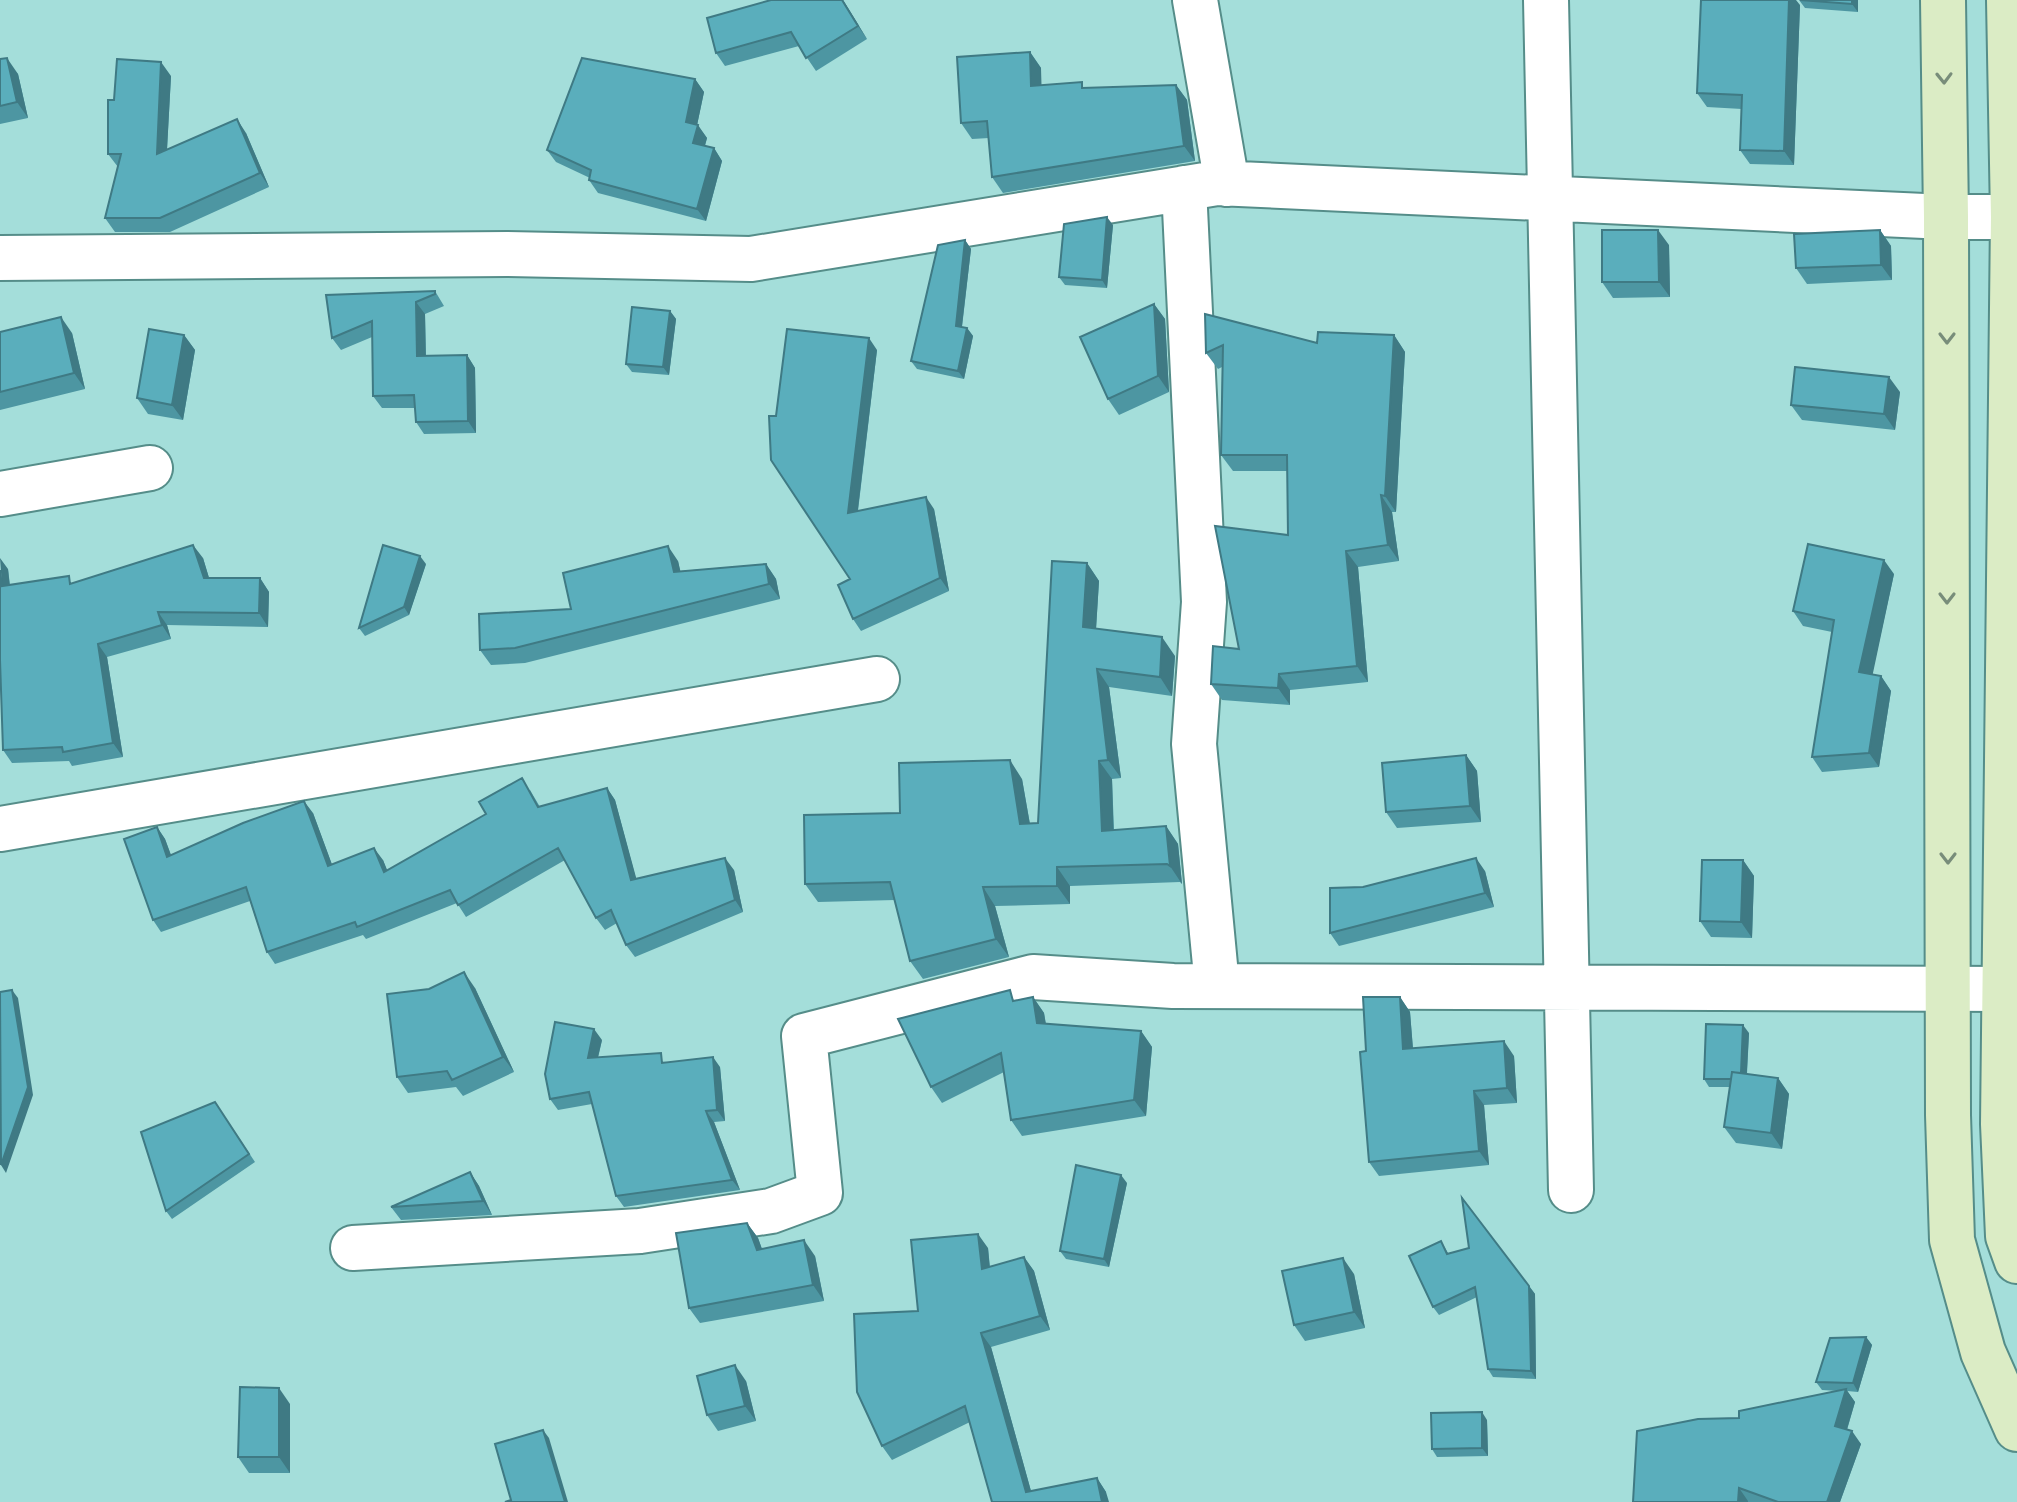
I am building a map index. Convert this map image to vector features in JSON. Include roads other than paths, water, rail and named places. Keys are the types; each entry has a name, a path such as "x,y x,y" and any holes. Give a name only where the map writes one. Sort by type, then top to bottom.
{"street":[{"path":"1195,0 1227,184"},
{"path":"1546,0 1571,1190"},
{"path":"1943,0 1948,1115 1952,1240 1983,1352 2017,1429"},
{"path":"2009,0 2015,217 2011,989 2004,1156 2008,1236 2017,1261"},
{"path":"0,258 507,254 751,259 1184,188 1227,184 1946,217 2015,217"},
{"path":"1184,188 1204,602 1194,744 1217,986"},
{"path":"0,494 150,468"},
{"path":"0,829 877,679"},
{"path":"353,1248 640,1231 771,1211 820,1193 804,1036 1033,977 1173,986 2011,989"}]}
